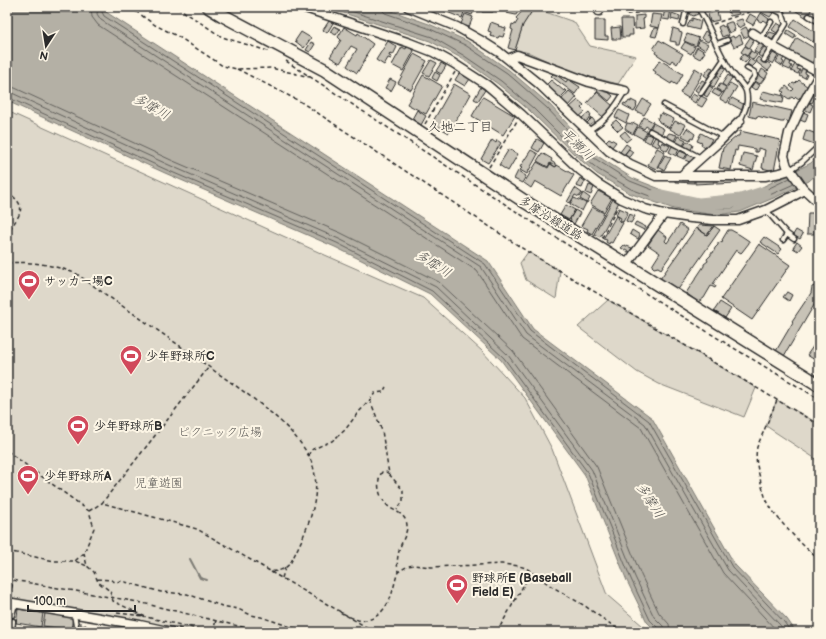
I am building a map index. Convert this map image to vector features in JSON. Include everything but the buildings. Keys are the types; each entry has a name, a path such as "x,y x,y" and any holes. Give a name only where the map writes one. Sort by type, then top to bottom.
{"main road":[{"name":"多摩沿線道路","path":"209,7 284,54 325,70 484,175 819,385"}],"street":[{"path":"302,7 410,43 433,52 458,66 487,85 521,114 580,170 598,184 622,199 645,209 664,214 691,218 727,221 738,220 766,210 804,189"},
{"path":"408,7 457,27 480,40 508,59 539,84 609,151 630,164 656,176 765,176 791,171"},
{"path":"753,33 819,73 789,133 784,156 787,166 804,189 819,203"},
{"path":"508,59 517,55 589,82 626,91"},
{"path":"681,176 740,121"},
{"path":"626,265 664,214"},
{"path":"11,600 74,614 172,632"}],"lane":[{"path":"683,24 687,7"},
{"path":"698,7 732,74 746,89 748,101 740,121"},
{"path":"764,60 786,24 782,13 770,7"},
{"path":"809,16 819,22"},
{"path":"761,38 771,22"},
{"path":"717,44 727,40"},
{"path":"701,93 724,59"},
{"path":"746,89 755,76 754,72 748,68"},
{"path":"588,132 611,112 626,91"},
{"path":"664,105 724,137"},
{"path":"650,131 701,158"},
{"path":"791,171 819,146"},
{"path":"766,210 787,234 794,239"},
{"path":"783,240 787,234"},
{"path":"11,600 12,616"},
{"path":"74,614 77,632"},
{"path":"12,632 13,621"}],"path":[{"path":"130,7 155,25 179,37 223,66 237,69 271,68 312,78"},
{"path":"177,7 222,37 260,49 272,51"},
{"path":"599,9 617,7"},
{"path":"626,7 627,14 661,10 661,7"},
{"path":"708,25 756,10"},
{"path":"284,54 312,78 550,234 819,399"},
{"path":"420,132 458,66"},
{"path":"237,69 301,102 528,252 819,425"},
{"path":"484,175 521,114"},
{"path":"7,192 15,197 21,208 20,214 7,234"},
{"path":"7,196 15,197"},
{"path":"597,247 622,199"},
{"path":"7,262 38,263 60,267 77,274 263,406 295,436 309,456 314,470 314,509 291,562 285,568 277,572 270,571"},
{"path":"89,511 102,503 210,367"},
{"path":"309,456 310,451 332,441 345,430 374,393 383,392 386,387"},
{"path":"370,400 382,431 389,474"},
{"path":"777,400 757,447 756,465 765,497 778,517 819,560"},
{"path":"7,451 89,511 94,528 84,553 75,561"},
{"path":"325,603 358,620 375,617 387,604 391,597 398,572 397,563 399,550 408,527 406,520 397,510 386,505 381,496 378,486 382,472 389,474 404,490 403,501 397,510"},
{"path":"102,503 197,529 375,632"},
{"path":"7,550 54,561 75,561 87,566 94,572 101,584 110,591 113,601 146,617 212,632 216,620"},
{"path":"84,553 87,566"},
{"path":"398,572 408,566 414,565 431,567 502,564 519,566 526,568 550,586 585,606 622,632"},
{"path":"282,578 285,568"},
{"path":"7,579 138,602 263,632"},
{"path":"97,579 112,580 115,582 122,581 161,592 187,594 222,606 238,609 306,632"},
{"path":"11,600 14,581"},
{"path":"497,632 526,581"}],"green space":[{"path":"534,8 574,22 590,46 636,56 618,84 571,72 530,53 515,50 523,25"},
{"path":"7,111 423,298 482,351 525,398 552,449 607,595 650,632 190,632 7,599"},
{"path":"528,252 560,271 556,299 526,280 520,263"},
{"path":"608,300 756,388 744,417 659,384 637,372 578,327"},
{"path":"777,400 819,424 819,461 766,426"}],"water":[{"name":"多摩川","path":"7,7 107,7 106,12 488,261 533,329 652,418 735,565 787,619 796,632 657,632 647,622 627,581 585,475 501,360 430,294 335,247 165,173 7,101"},
{"path":"325,7 381,7 429,24 467,41 509,70 550,105 596,155 632,178 660,189 677,202 711,208 732,208 742,204 752,192 811,163 819,154 819,172 809,181 740,212 716,215 674,209 629,193 597,174 576,156 530,111 498,84 461,58 430,41"}],"waterway":[{"name":"平瀬川","path":"657,195 699,204 741,200 763,193"},
{"path":"190,559 200,578 207,580"}],"place":[{"name":"サッカー場C","path":"29,300"},
{"name":"少年野球所C","path":"131,376"},
{"name":"少年野球所B","path":"78,446"},
{"name":"少年野球所A","path":"28,496"},
{"name":"野球所E (Baseball Field E)","path":"457,604"}],"district":[{"name":"久地二丁目","path":"460,126"}],"park label":[{"name":"ピクニック広場","path":"220,432"},
{"name":"児童遊園","path":"159,483"}]}
